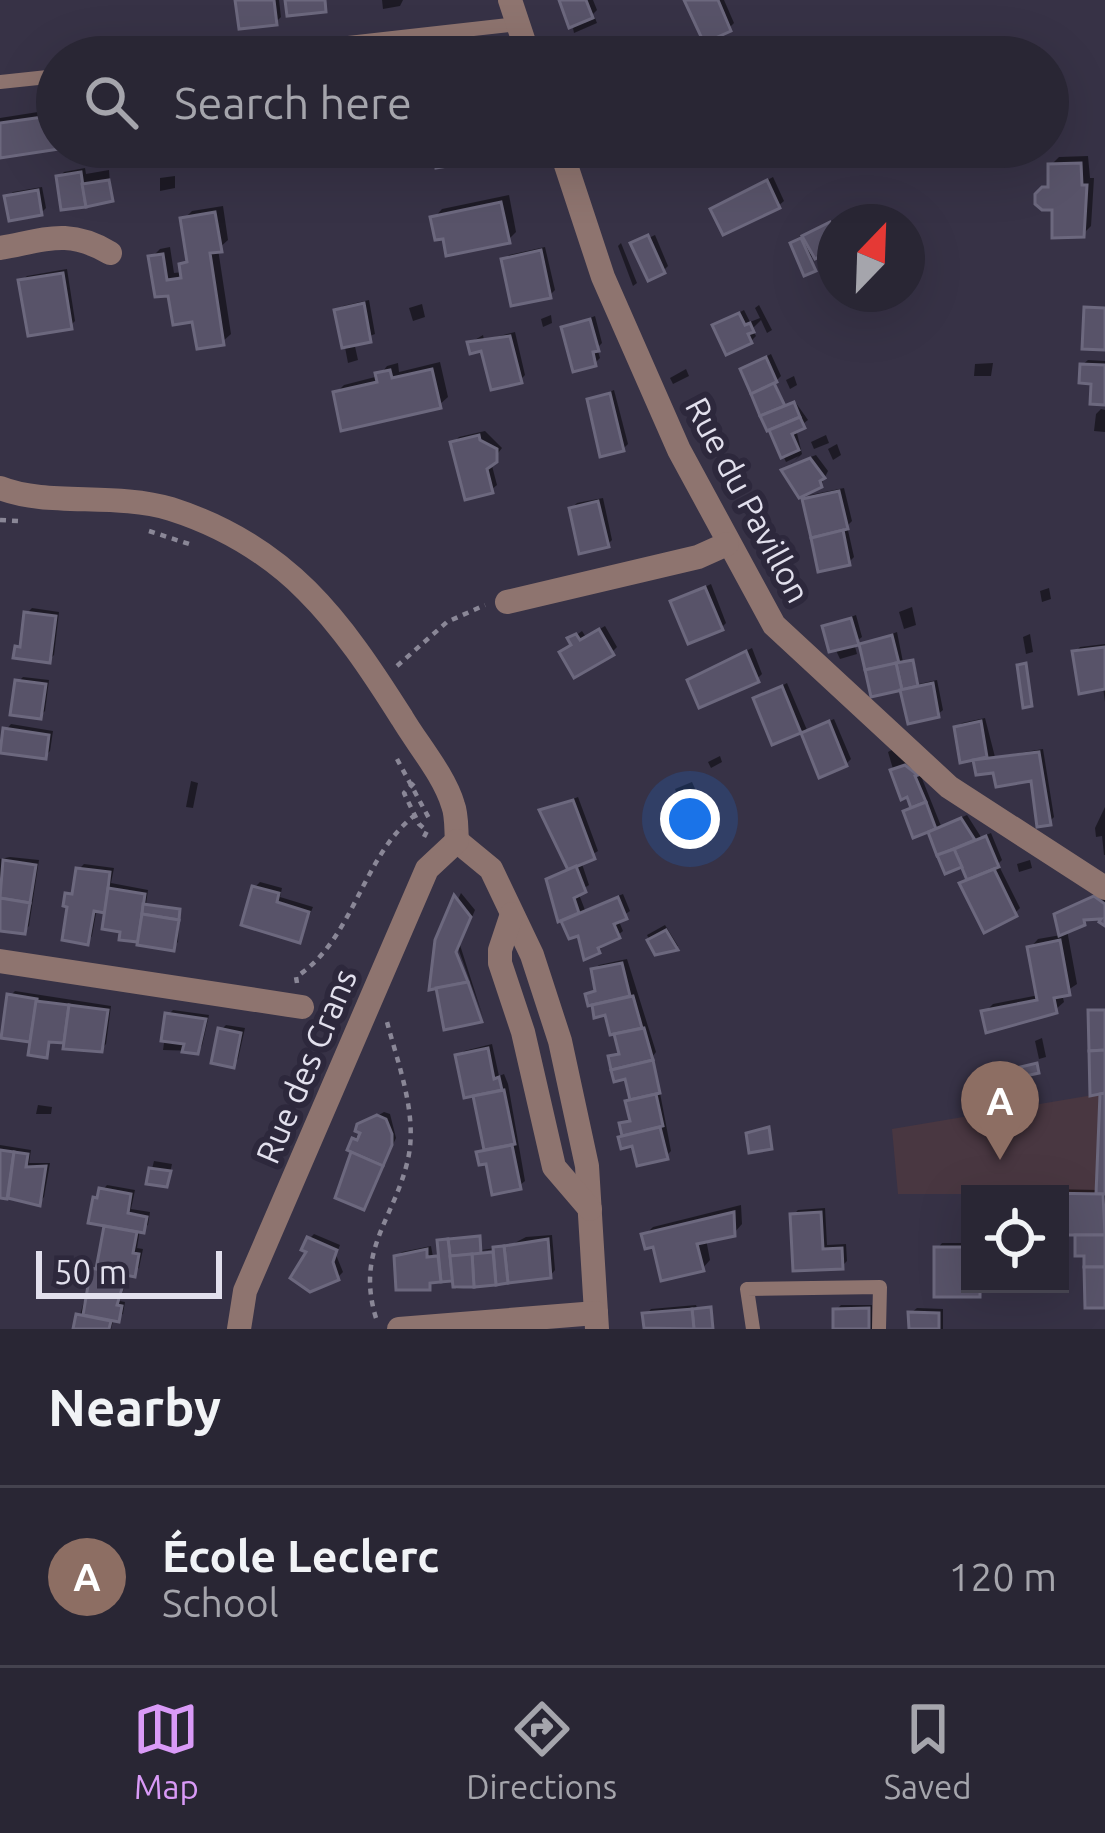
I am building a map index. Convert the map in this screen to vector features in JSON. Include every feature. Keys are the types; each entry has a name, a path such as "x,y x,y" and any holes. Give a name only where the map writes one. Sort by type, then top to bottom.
{"street":[{"name":"Rue du Pavillon","path":"567,168 603,277 679,451 774,625 949,787 1105,888"},
{"path":"0,248 71,236 85,238 110,253"},
{"path":"0,488 21,494 135,501 186,514 245,541 287,571 336,619 377,679 424,777 453,805 457,841 491,869 532,956 560,1040 587,1166 596,1321 399,1329"},
{"path":"506,602 698,557 727,544"},
{"name":"Rue des Crans","path":"239,1329 244,1291 424,877 457,841"},
{"path":"0,961 302,1007"}],"lane":[{"path":"358,36 514,12"},
{"path":"0,82 36,78"},
{"path":"753,1329 747,1289 880,1287 879,1329"}],"path":[{"path":"0,520 29,521"},
{"path":"149,532 189,544"},
{"path":"377,679 447,622 468,611 506,602"},
{"path":"388,746 424,777 404,793 427,831 409,870 424,877"},
{"path":"296,977 311,968 327,946 393,832 415,815"},
{"path":"368,1007 386,1020 406,1098 409,1141 408,1159 371,1252 373,1308 380,1329"}],"shaded area":[{"path":"1105,1093 1105,1194 1069,1194 1069,1185 961,1185 961,1194 898,1194 892,1129"}],"building":[{"path":"235,0 274,0 277,25 239,29"},
{"path":"285,0 325,0 326,12 287,16"},
{"path":"559,0 586,0 593,18 569,28"},
{"path":"684,0 718,0 731,31 701,36"},
{"path":"36,118 36,152 0,158 0,123"},
{"path":"1069,163 1081,163 1082,185 1087,185 1084,237 1052,238 1052,210 1035,204 1035,194 1048,187 1048,168 1069,168"},
{"path":"81,172 86,207 61,210 56,176"},
{"path":"109,180 113,201 86,207 82,184"},
{"path":"767,180 780,208 723,235 710,209"},
{"path":"38,190 42,215 9,221 4,196"},
{"path":"501,202 510,243 446,256 443,239 435,240 430,217"},
{"path":"215,212 222,252 210,253 224,345 197,349 192,322 173,325 168,296 155,297 148,256 163,254 167,280 181,278 179,264 187,262 180,218"},
{"path":"817,228 817,258 815,259 802,236"},
{"path":"648,235 665,273 648,281 630,243"},
{"path":"801,238 816,271 804,276 790,243"},
{"path":"541,250 551,298 511,306 501,259"},
{"path":"63,273 72,329 28,336 18,280"},
{"path":"364,303 371,342 342,348 334,310"},
{"path":"1084,307 1105,308 1105,350 1082,349"},
{"path":"739,313 754,332 748,334 752,343 726,355 712,325"},
{"path":"590,319 599,351 593,352 596,366 573,372 561,327"},
{"path":"510,336 522,383 491,390 481,351 470,354 467,342"},
{"path":"766,357 777,382 751,394 740,369"},
{"path":"1080,364 1105,365 1105,405 1090,404 1091,384 1079,383"},
{"path":"432,369 441,408 341,431 333,392 377,382 375,373 390,370 392,378"},
{"path":"774,383 785,406 760,416 751,394"},
{"path":"610,393 624,451 600,457 587,399"},
{"path":"794,402 800,417 767,431 760,416"},
{"path":"800,417 805,428 792,434 799,450 781,458 769,430"},
{"path":"479,435 497,449 497,462 487,469 493,493 465,500 450,442"},
{"path":"810,458 825,478 820,481 822,487 799,498 781,470"},
{"path":"839,491 848,529 811,538 802,499"},
{"path":"598,501 609,547 579,554 569,508"},
{"path":"843,530 850,565 818,572 811,538"},
{"path":"705,587 723,630 688,644 670,601"},
{"path":"24,612 56,616 50,663 13,658 15,646 20,647"},
{"path":"851,618 859,645 829,652 822,626"},
{"path":"599,629 614,655 574,678 559,652 571,645 567,638 576,634 580,640"},
{"path":"892,635 899,663 865,670 859,644"},
{"path":"1105,647 1105,689 1079,694 1072,651"},
{"path":"746,651 759,682 699,708 687,680"},
{"path":"913,660 918,686 902,690 896,663"},
{"path":"896,663 902,690 871,697 865,670"},
{"path":"1026,663 1032,706 1023,708 1017,665"},
{"path":"15,680 46,684 41,719 10,715"},
{"path":"933,683 939,717 908,724 900,690"},
{"path":"782,686 801,733 772,745 753,698"},
{"path":"829,721 847,766 819,778 801,733"},
{"path":"981,721 987,757 960,763 954,727"},
{"path":"3,728 49,735 46,759 0,753"},
{"path":"1039,752 1051,825 1037,827 1031,781 996,787 993,773 976,775 973,760"},
{"path":"905,765 918,775 926,802 911,808 907,797 901,800 890,770"},
{"path":"573,800 595,859 568,870 539,810"},
{"path":"926,802 936,829 913,838 903,811"},
{"path":"961,818 975,840 937,856 928,832"},
{"path":"986,836 999,867 967,880 954,849"},
{"path":"954,849 962,867 945,874 937,855"},
{"path":"3,860 36,865 30,903 0,898"},
{"path":"576,866 586,892 574,898 579,913 558,922 546,879"},
{"path":"76,868 110,872 105,913 94,911 88,945 62,940 65,893 72,894"},
{"path":"994,869 1017,916 984,933 959,883"},
{"path":"252,886 279,893 277,902 309,912 300,943 241,925"},
{"path":"108,888 145,894 138,942 119,940 120,932 102,929"},
{"path":"454,895 471,917 456,952 468,982 429,990 435,940"},
{"path":"1094,896 1105,904 1105,926 1101,919 1084,920 1085,925 1059,936 1054,914"},
{"path":"618,897 627,919 614,924 620,938 584,960 578,936 569,939 561,921"},
{"path":"0,898 30,903 25,934 0,931"},
{"path":"143,904 180,909 179,920 142,914"},
{"path":"142,914 179,920 174,951 137,945"},
{"path":"666,930 678,950 655,955 647,940"},
{"path":"1060,940 1070,995 1054,998 1057,1013 986,1033 981,1011 1037,1000 1027,947"},
{"path":"622,963 630,996 588,1006 585,994 595,991 591,969"},
{"path":"468,982 482,1022 444,1030 436,988"},
{"path":"7,994 37,999 30,1042 1,1038"},
{"path":"633,996 642,1028 610,1035 605,1015 594,1018 592,1005"},
{"path":"36,1001 69,1005 64,1043 49,1042 47,1058 28,1055"},
{"path":"69,1005 108,1010 102,1052 63,1049"},
{"path":"1088,1010 1105,1010 1105,1050 1089,1051"},
{"path":"165,1013 206,1019 198,1054 182,1052 184,1044 161,1041"},
{"path":"218,1028 241,1033 234,1068 211,1063"},
{"path":"644,1028 653,1060 611,1070 608,1056 619,1054 614,1034"},
{"path":"488,1048 494,1079 499,1077 502,1090 464,1098 455,1055"},
{"path":"1105,1050 1105,1093 1090,1096 1089,1051"},
{"path":"653,1060 660,1093 630,1100 625,1079 614,1082 611,1070"},
{"path":"1037,1063 1039,1073 1002,1081 1000,1072"},
{"path":"504,1090 515,1144 484,1150 473,1096"},
{"path":"1105,1093 1105,1194 1096,1194 1100,1094"},
{"path":"656,1094 663,1126 622,1136 619,1123 630,1121 625,1101"},
{"path":"377,1115 386,1119 392,1134 383,1166 347,1150 360,1133 355,1131 357,1124"},
{"path":"660,1127 668,1159 637,1166 632,1146 621,1149 618,1137"},
{"path":"769,1127 772,1149 749,1153 746,1133"},
{"path":"512,1145 521,1189 492,1195 486,1164 479,1165 476,1152"},
{"path":"0,1150 14,1152 7,1199 0,1198"},
{"path":"14,1152 28,1154 26,1167 46,1166 40,1206 8,1198"},
{"path":"351,1152 383,1166 364,1210 335,1198"},
{"path":"149,1168 171,1171 167,1187 146,1184"},
{"path":"99,1188 131,1194 128,1213 147,1217 144,1233 88,1223"},
{"path":"1069,1193 1103,1194 1105,1235 1069,1235"},
{"path":"734,1212 735,1236 697,1244 704,1271 661,1281 653,1247 645,1249 641,1234"},
{"path":"821,1212 823,1249 842,1248 843,1269 793,1271 790,1214"},
{"path":"104,1226 137,1232 135,1277 96,1269"},
{"path":"1075,1235 1105,1235 1105,1267 1084,1267 1084,1256 1075,1256"},
{"path":"480,1236 481,1254 450,1256 448,1239"},
{"path":"307,1237 337,1250 333,1262 339,1280 310,1292 290,1278 306,1252 301,1250"},
{"path":"448,1239 453,1281 441,1282 437,1240"},
{"path":"548,1239 551,1278 508,1283 504,1246"},
{"path":"504,1246 508,1283 496,1285 493,1247"},
{"path":"934,1247 961,1247 961,1293 980,1293 980,1297 934,1297"},
{"path":"427,1249 427,1257 438,1256 441,1282 430,1283 430,1290 396,1290 394,1256"},
{"path":"493,1252 496,1285 474,1287 472,1254"},
{"path":"472,1254 474,1287 453,1287 450,1256"},
{"path":"1084,1267 1105,1267 1105,1308 1085,1308"},
{"path":"91,1268 126,1275 117,1305 122,1306 119,1322 83,1315"},
{"path":"711,1307 713,1329 694,1329 692,1309"},
{"path":"869,1308 869,1329 833,1329 833,1309"},
{"path":"692,1309 694,1329 644,1328 642,1313"},
{"path":"908,1312 939,1313 939,1329 909,1329"},
{"path":"76,1314 111,1321 109,1329 73,1329"}],"place":[{"name":"École Leclerc","path":"1000,1160"}]}
